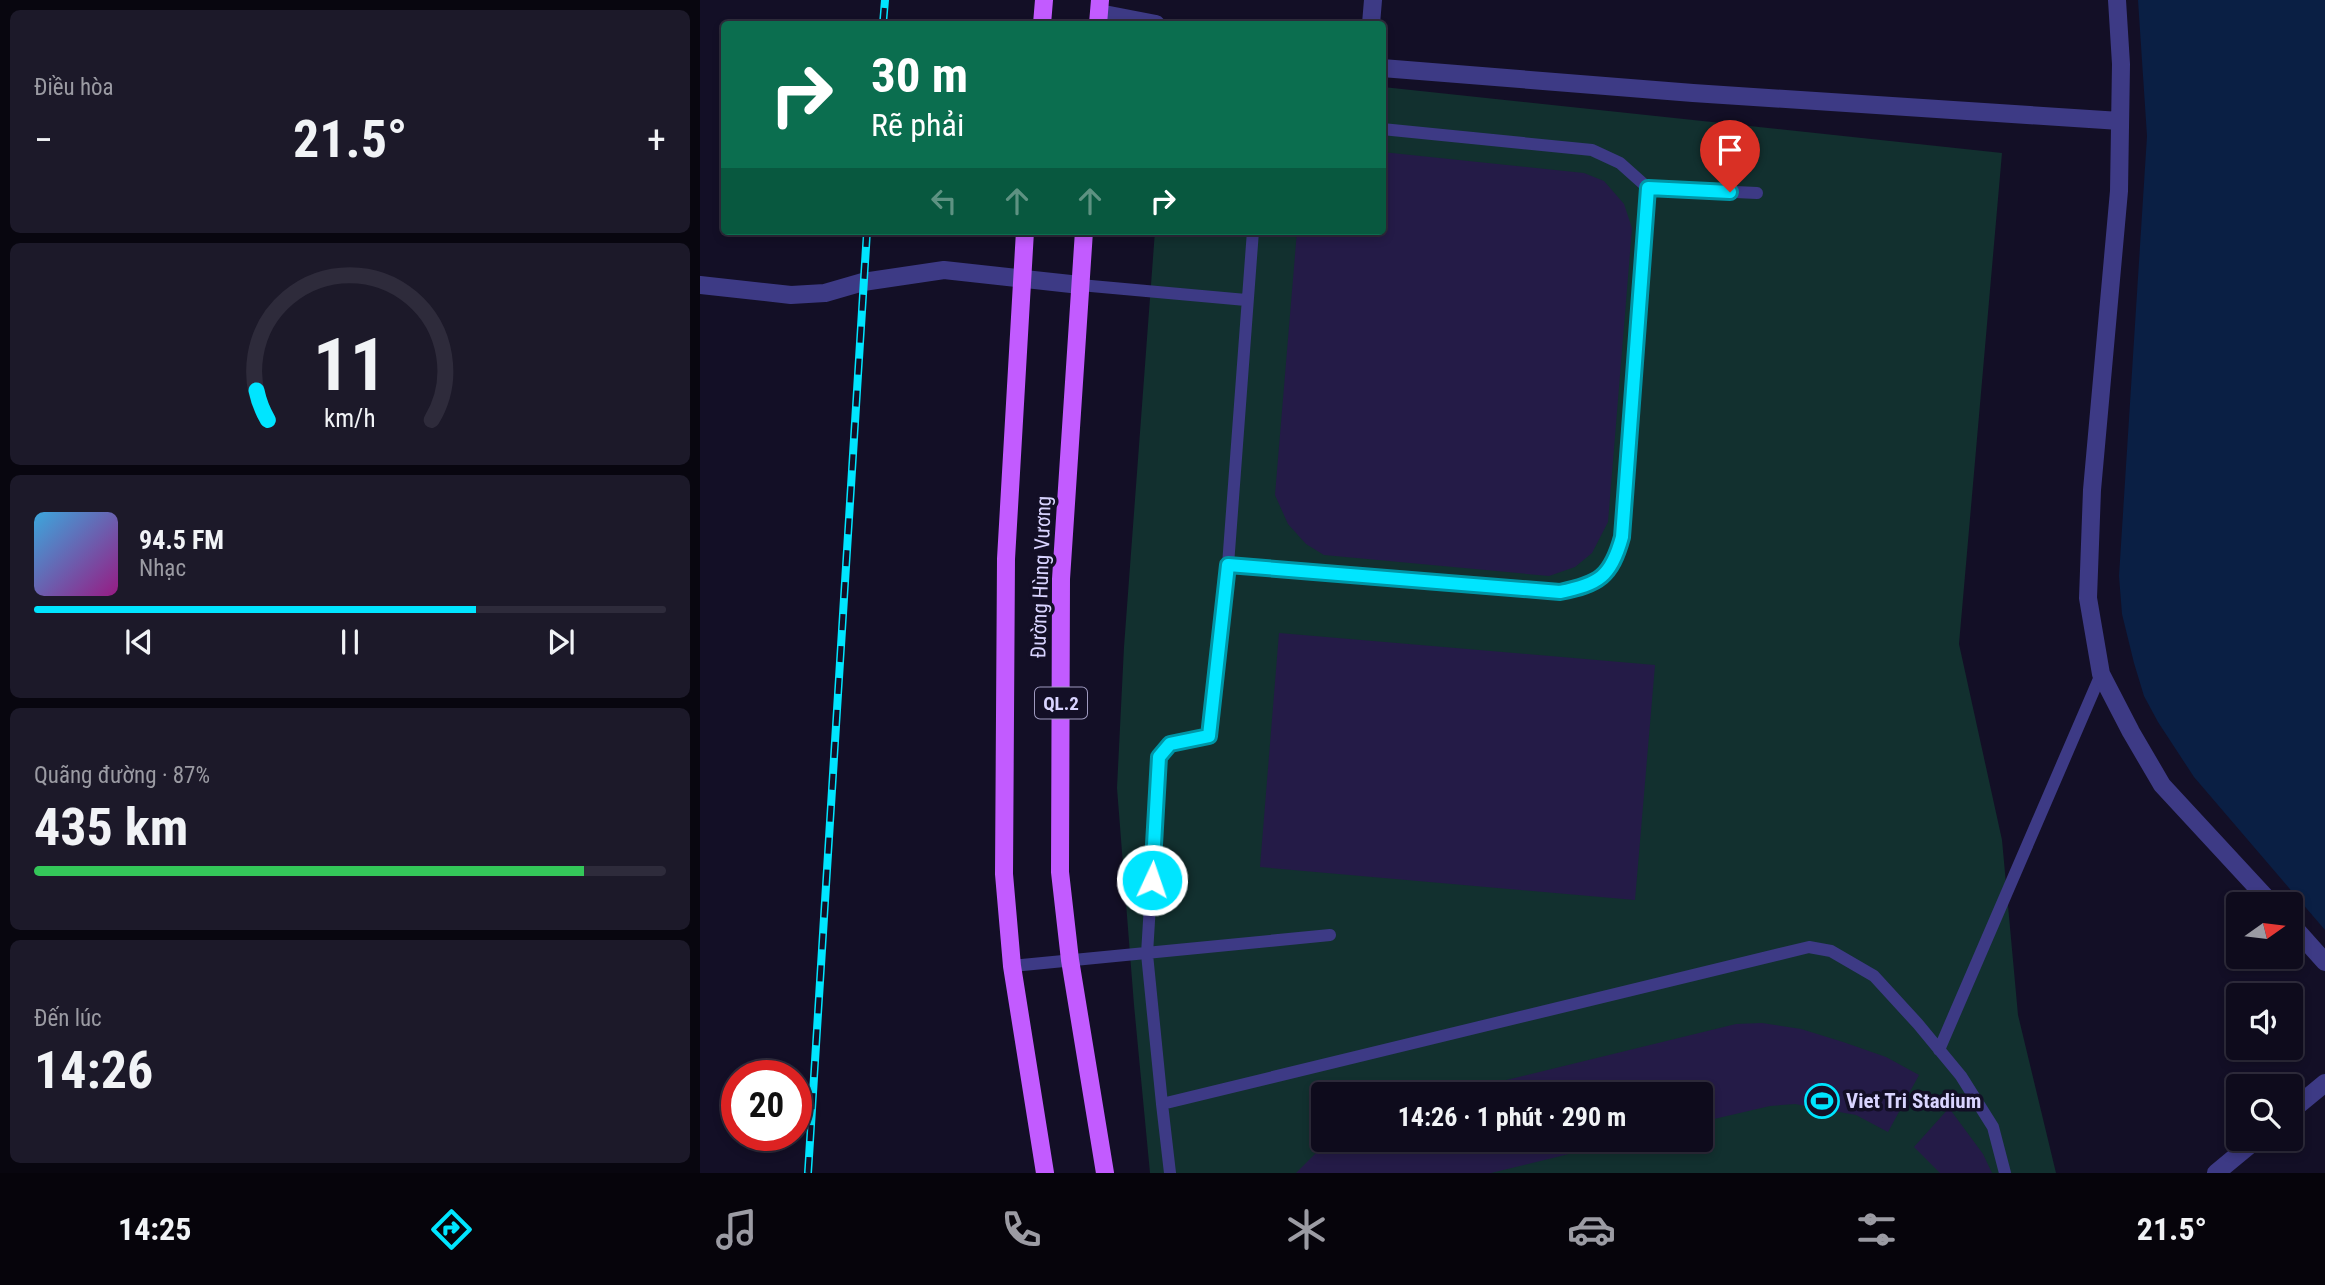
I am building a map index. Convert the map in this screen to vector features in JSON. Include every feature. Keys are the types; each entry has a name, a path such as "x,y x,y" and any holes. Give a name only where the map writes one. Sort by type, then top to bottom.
{"main road":[{"path":"1042,21 1044,0"},
{"name":"Đường Hùng Vương","path":"1026,235 1006,559 1004,874 1012,965 1045,1173"},
{"name":"Đường Hùng Vương","path":"1083,235 1061,579 1060,872 1070,960 1105,1173"}],"street":[{"path":"1371,21 1373,0"},
{"path":"2117,0 2121,64 2119,191 2092,490 2088,598 2101,674 2131,733 2162,785 2261,892"},
{"path":"1099,13 1140,21"},
{"path":"1386,68 1693,93 2120,121"},
{"path":"700,285 791,295 825,293 863,282 944,270 1080,285"},
{"path":"2303,937 2325,962"},
{"path":"2303,1101 2325,1083"},
{"path":"2216,1173 2243,1151"}],"lane":[{"path":"1386,129 1592,150 1620,163 1648,188 1757,193"},
{"path":"1228,565 1560,592 1583,587 1603,576 1616,558 1622,537 1648,188"},
{"path":"1170,1173 1147,954 1159,757 1170,744 1209,736 1228,565 1253,235"},
{"path":"1080,285 1246,300"},
{"path":"1939,1050 2101,674"},
{"path":"1012,965 1330,935"},
{"path":"1162,1104 1809,947 1831,951 1874,976 1939,1050 1961,1076 1993,1127 2005,1173"}],"green space":[{"path":"1386,87 2002,153 1959,644 2002,840 2018,1015 2056,1173 1150,1173 1117,788 1124,647 1155,235 1386,235"}],"water":[{"path":"2138,0 2325,0 2325,930 2303,904 2303,892 2292,892 2194,777 2158,722 2144,696 2122,614 2119,576 2147,136"}],"building":[{"path":"1386,152 1584,173 1604,181 1624,204 1632,228 1608,522 1592,553 1575,567 1549,576 1324,555 1306,544 1288,524 1275,495 1297,235 1386,235"},
{"path":"1279,633 1655,665 1635,900 1260,867"},
{"name":"Viet Tri Stadium","path":"1762,1023 1801,1029 1886,1057 1919,1075 1888,1132 1856,1115 1795,1104 1770,1106 1713,1119 1713,1082 1498,1082 1736,1024"},
{"path":"1949,1108 1983,1154 1992,1173 1940,1173 1914,1147"},
{"path":"1577,1152 1491,1173 1296,1173 1315,1154"}],"railway":[{"path":"883,21 885,0"},
{"path":"808,1173 867,235"}],"place":[{"name":"Viet Tri Stadium","path":"1822,1101"}],"route":[{"path":"1152,880 1159,757 1170,744 1209,736 1228,565 1560,592 1583,587 1603,576 1616,558 1622,537 1648,188 1730,192"}]}
